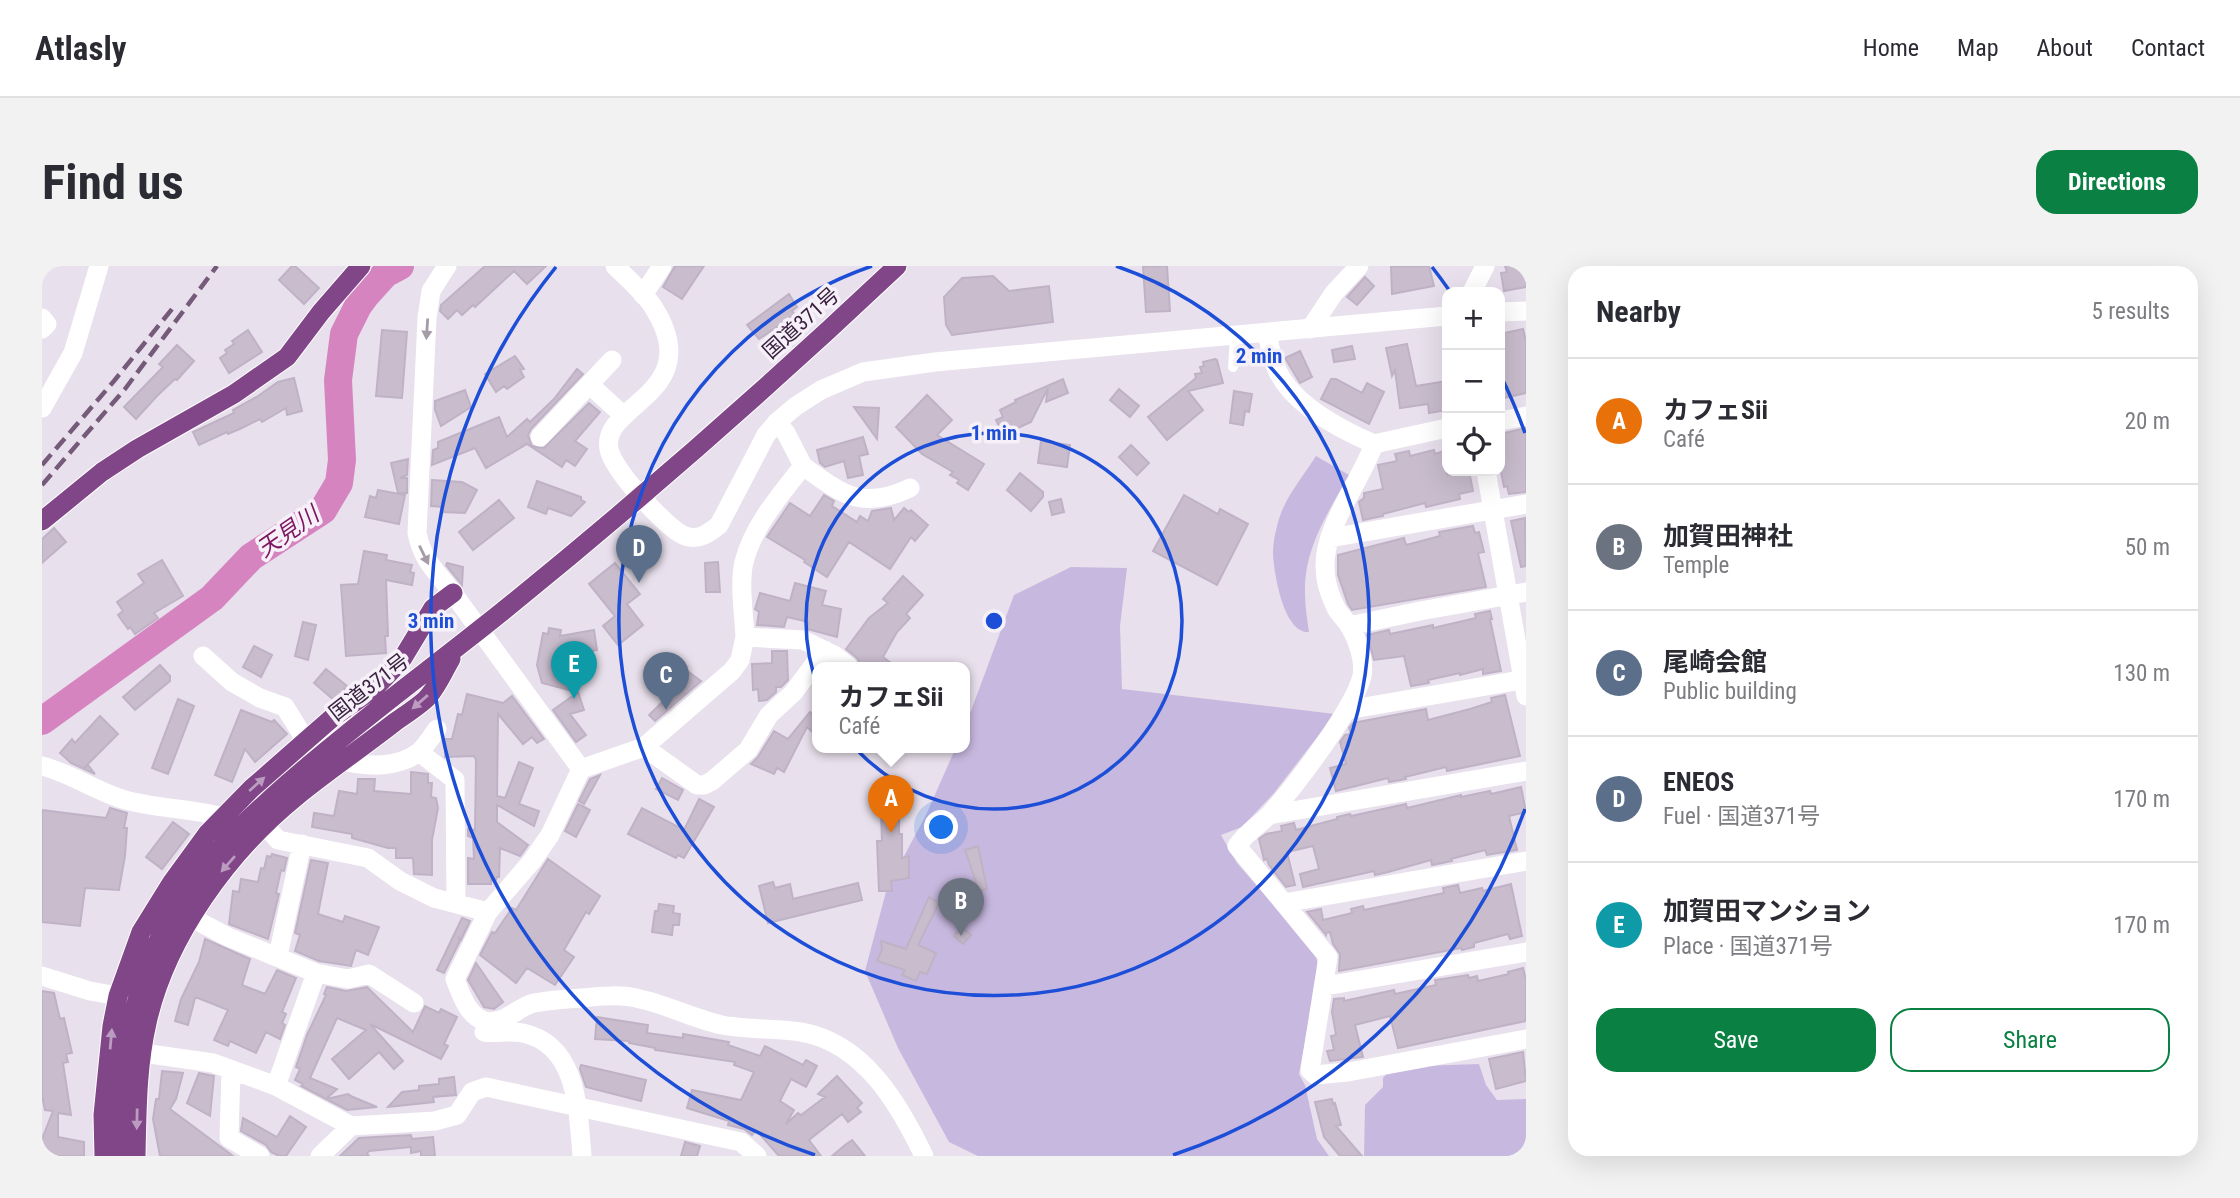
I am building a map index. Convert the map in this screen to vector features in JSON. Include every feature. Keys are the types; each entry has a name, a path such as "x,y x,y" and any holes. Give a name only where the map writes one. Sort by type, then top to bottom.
{"highway":[{"path":"42,521 102,472 136,449 234,394 287,357 361,266"},
{"name":"国道371号","path":"119,1155 122,1071 143,975 176,906 237,828 317,758 643,497 897,266"},
{"path":"119,1155 103,1115 112,1026 118,996 141,932 172,881 207,834 252,788 332,718 375,688 401,661 433,608 453,593"},
{"path":"119,1155 137,1108 146,1025 156,989 192,918 220,873 296,796 427,698 458,646"}],"street":[{"path":"42,408 73,353 99,266"},
{"path":"447,266 430,291 416,533 420,549 428,564 453,593 581,769"},
{"path":"615,266 650,302 666,331 667,358 661,381 611,430 608,448 620,473 669,526 687,536 700,537 709,533 723,518 754,457 777,422 821,390 863,372 935,362 1442,316"},
{"path":"643,295 662,266"},
{"path":"1310,329 1334,293 1359,266"},
{"path":"1474,287 1485,266"},
{"path":"1505,312 1526,311"},
{"path":"42,318 47,324 42,329"},
{"path":"1267,333 1275,366 1289,390 1300,401 1374,444 1442,429"},
{"path":"540,437 612,360"},
{"path":"590,385 624,416"},
{"path":"1505,420 1526,416"},
{"path":"777,422 786,433 803,466 828,485 855,498 872,498 910,488"},
{"path":"1374,444 1330,538 1325,567 1336,609 1349,626 1362,661 1362,674 1347,710 1269,815 1247,831 1237,846 1328,957 1310,1070 1315,1075 1348,1072 1526,1039"},
{"path":"803,466 769,512 744,564 745,637 740,660 732,671 644,747 581,769 550,835 532,861 488,912 455,979 462,997 472,1012 482,1020 496,1021 509,1017 532,1003 609,996 627,997 669,1007 723,1025 802,1032 817,1036 842,1048 872,1071 913,1132 924,1156"},
{"path":"1347,710 1525,685 1517,593 1493,510 1487,476"},
{"path":"1330,538 1526,504"},
{"path":"1349,626 1517,593"},
{"path":"745,637 803,640 825,650 842,662"},
{"path":"816,662 825,650"},
{"path":"203,656 232,682 260,698 285,707 306,741"},
{"path":"644,747 697,785 704,785 748,750 769,715 793,693 812,667"},
{"path":"344,761 363,766 392,764 419,752 437,729"},
{"path":"419,752 455,780 456,904"},
{"path":"42,766 59,770 124,799 223,817"},
{"path":"1269,815 1526,771"},
{"path":"265,825 278,840 368,858 400,881 434,898 488,912"},
{"path":"278,956 302,844"},
{"path":"1284,904 1526,861"},
{"path":"192,918 229,937 316,973 348,979 369,974 414,1003"},
{"path":"1325,986 1526,952"},
{"path":"276,1086 316,973"},
{"path":"42,976 90,991 118,996"},
{"path":"472,1012 480,1031 519,1032 538,1037 554,1049 569,1068 578,1107 582,1156"},
{"path":"143,1053 212,1063 276,1086 351,1126 435,1121 457,1115 472,1091 486,1087 578,1107 717,1147 741,1142 757,1156"},
{"path":"231,1070 229,1138 260,1156"},
{"path":"320,1156 351,1126"}],"lane":[{"path":"1233,367 1235,336"}],"shaded area":[{"path":"1316,456 1349,475 1319,531 1308,561 1305,593 1309,632 1300,630 1287,613 1278,588 1273,549 1283,508"},
{"path":"1071,567 1127,568 1120,626 1122,689 1335,714 1274,793 1242,827 1221,835 1237,863 1316,954 1318,968 1299,1074 1305,1085 1317,1139 1329,1156 978,1156 949,1142 898,1048 865,971 887,888 926,815 953,753 970,753 970,714 1014,595"},
{"path":"1479,1064 1486,1085 1497,1100 1526,1099 1526,1156 1364,1156 1365,1105 1383,1087 1383,1078 1388,1072 1421,1066"}],"building":[{"path":"292,266 319,288 304,304 279,280"},
{"path":"485,266 546,266 527,284 514,271 475,307 473,305 462,315 457,310 448,319 440,311 441,305"},
{"path":"675,266 704,266 682,299 663,287"},
{"path":"1143,266 1167,266 1170,311 1146,312"},
{"path":"1391,266 1429,266 1434,286 1392,294"},
{"path":"1505,266 1526,266 1526,287 1505,291 1501,273 1507,272"},
{"path":"993,276 1009,291 1049,286 1053,322 952,335 946,325 944,297 962,278"},
{"path":"1365,277 1374,286 1357,305 1347,297"},
{"path":"789,294 797,307 792,311 795,315 759,339 747,325"},
{"path":"1523,329 1526,341 1526,393 1505,398 1505,350 1505,333"},
{"path":"248,330 262,352 229,373 220,358 227,353 225,350 234,344 232,341"},
{"path":"382,330 407,332 402,398 376,396"},
{"path":"1407,344 1416,386 1442,382 1442,411 1429,413 1428,404 1400,408 1395,370 1392,376 1386,348"},
{"path":"177,345 194,361 136,419 124,407 163,367 159,364"},
{"path":"1352,346 1355,359 1334,362 1332,350"},
{"path":"1300,351 1312,377 1300,383 1285,358"},
{"path":"515,356 524,369 520,370 524,377 507,389 504,386 496,392 485,374"},
{"path":"1215,359 1223,383 1188,391 1203,410 1167,440 1148,417 1196,378 1195,374 1202,373 1200,367 1204,366 1203,362"},
{"path":"577,369 583,374 528,435 532,446 544,448 589,403 600,412 575,441 587,449 575,466 566,460 562,467 527,444 486,468 475,448 432,465 433,450 438,448 438,442 499,417 507,437 527,419 530,422 554,399"},
{"path":"294,378 302,411 287,415 286,408 262,422 260,419 199,445 193,432 234,413 233,410 278,382"},
{"path":"1063,379 1068,393 1046,402 1048,388 1031,422 1003,435 996,420 1003,417 1000,410 1016,402 1015,400"},
{"path":"1331,379 1362,393 1367,383 1384,392 1369,424 1321,399"},
{"path":"1119,389 1139,406 1130,417 1110,400"},
{"path":"465,390 471,407 441,426 435,410 435,401"},
{"path":"1234,391 1252,394 1249,412 1245,411 1243,425 1230,423"},
{"path":"927,395 952,420 937,435 984,464 968,490 950,475 953,472 922,454 896,427"},
{"path":"854,407 879,408 877,439"},
{"path":"1526,428 1526,492 1509,494 1507,486 1504,487 1502,476 1505,476 1505,433"},
{"path":"863,437 868,454 859,456 863,475 848,478 844,461 825,467 820,463 817,450"},
{"path":"1041,441 1070,445 1067,467 1038,463"},
{"path":"1131,445 1149,463 1137,475 1119,457"},
{"path":"1434,450 1435,454 1442,452 1442,476 1470,476 1473,491 1459,494 1460,499 1426,507 1425,503 1363,520 1359,502 1364,498 1364,493 1383,489 1378,465 1397,461 1395,454 1409,451 1410,456"},
{"path":"408,459 407,475 400,478 407,478 407,493 398,493 391,463"},
{"path":"1020,473 1043,492 1043,497 1031,511 1007,490"},
{"path":"432,480 462,482 477,490 465,513 442,512 443,507 431,506"},
{"path":"537,481 581,497 585,502 571,516 548,508 546,514 528,507"},
{"path":"378,490 405,495 399,524 365,517 370,496 376,498"},
{"path":"824,495 834,501 832,506 857,522 860,516 868,521 872,511 891,508 894,520 904,508 909,512 911,510 928,525 915,541 911,537 890,569 849,542 827,577 767,537 790,503 810,516"},
{"path":"1184,495 1218,514 1220,509 1248,524 1217,585 1153,551"},
{"path":"1061,499 1064,512 1052,515 1049,502"},
{"path":"499,500 514,518 473,550 459,532"},
{"path":"1525,518 1526,566 1521,567 1511,521"},
{"path":"1473,526 1475,533 1479,532 1484,552 1478,553 1486,587 1352,610 1348,604 1338,575 1338,555 1404,538 1406,545 1440,536 1439,532"},
{"path":"54,528 66,542 42,563 42,539"},
{"path":"364,551 387,555 386,560 412,565 412,585 386,580 386,653 346,656 341,585 358,584"},
{"path":"162,560 183,596 154,613 158,618 135,634 118,615 123,611 117,602 144,583 138,574"},
{"path":"718,562 720,592 706,592 705,563"},
{"path":"447,563 463,567 462,585 446,565"},
{"path":"615,563 640,594 627,604 643,625 618,645 603,626 615,616 589,584"},
{"path":"903,576 923,595 906,614 910,618 897,632 883,657 890,662 859,662 846,649 869,618 888,603 883,599"},
{"path":"795,583 826,591 822,605 841,609 837,637 807,629 809,622 787,617 784,627 757,625 759,612 755,609 760,593 790,601"},
{"path":"1490,611 1501,671 1483,674 1483,669 1411,686 1404,656 1374,660 1367,635 1389,630 1390,634 1433,625 1433,628 1476,618 1475,614"},
{"path":"303,622 316,625 308,660 295,656"},
{"path":"549,628 561,630 560,636 594,630 597,650 566,656 577,692 542,683 537,665 543,633 548,634"},
{"path":"254,646 272,655 261,677 243,667"},
{"path":"772,651 787,651 788,680 781,687 776,687 776,692 767,700 759,701 758,689 753,690 752,664 772,663"},
{"path":"160,665 170,676 170,681 135,710 123,697"},
{"path":"679,665 701,681 655,721 649,715 678,687 666,684"},
{"path":"326,669 347,686 335,701 314,683"},
{"path":"578,692 584,710 570,714 586,735 576,742 553,710"},
{"path":"467,694 503,703 512,696 544,739 537,743 532,737 523,744 498,714 497,796 505,798 519,762 533,768 519,804 539,811 534,826 497,805 497,822 528,845 520,856 500,848 499,877 491,880 491,884 468,884 468,858 474,859 473,838 468,836 468,829 475,830 476,760 474,756 445,757 445,739 452,739 458,714 462,715"},
{"path":"1505,695 1520,756 1447,771 1446,767 1389,782 1388,778 1336,791 1330,768 1346,764 1340,742 1345,735 1351,734 1349,728 1353,723 1426,709 1428,720 1492,702 1491,698"},
{"path":"178,699 194,706 168,774 152,768"},
{"path":"241,710 272,722 274,720 287,734 255,762 245,749 232,782 215,775"},
{"path":"810,712 812,714 812,732 807,727 784,772 777,768 774,774 751,764 774,731 788,739"},
{"path":"100,716 118,734 83,769 60,753 72,739 75,743"},
{"path":"88,765 95,774 83,769"},
{"path":"411,772 428,774 428,783 432,783 431,797 436,798 438,808 432,840 432,875 414,874 413,858 396,858 396,848 352,838 352,834 312,827 314,813 334,816 339,791 357,794 358,779 375,779 374,791 411,794"},
{"path":"600,775 584,804 579,801 590,779"},
{"path":"662,778 683,790 678,800 656,789"},
{"path":"1521,787 1526,812 1509,816 1517,850 1487,855 1485,850 1451,859 1452,861 1432,865 1431,860 1375,875 1374,871 1303,887 1300,874 1319,869 1313,846 1287,852 1295,885 1286,887 1267,859 1264,860 1259,839 1266,834 1282,831 1281,826 1294,823 1296,830 1350,814 1351,816 1406,804 1407,808 1461,795 1490,791 1491,794"},
{"path":"699,799 714,807 684,858 678,855 676,858 628,834 642,808 684,830"},
{"path":"578,804 590,810 576,837 565,831"},
{"path":"110,808 127,813 124,828 127,828 125,856 119,890 85,888 80,926 42,922 42,810 106,818"},
{"path":"881,813 899,813 902,858 909,856 909,878 891,881 892,891 879,891 877,841 882,841"},
{"path":"173,822 189,834 162,869 146,857"},
{"path":"978,846 987,889 979,891 965,850"},
{"path":"272,854 287,858 284,871 281,870 276,893 279,894 268,939 229,924 233,891 239,892 241,879 258,882 267,856 271,857"},
{"path":"548,859 600,896 589,914 586,912 564,950 574,957 555,985 527,968 516,983 480,955 492,932 495,933 512,908 516,910"},
{"path":"311,860 328,863 318,914 343,922 345,916 379,927 368,955 356,950 351,966 319,961 295,951 300,935 295,933"},
{"path":"773,882 775,888 790,884 793,899 858,883 862,900 768,923 759,886"},
{"path":"1511,884 1522,936 1510,939 1508,934 1474,943 1474,947 1462,950 1461,948 1339,971 1340,954 1333,944 1330,932 1326,935 1307,912 1321,909 1323,920 1352,913 1351,909 1363,906 1364,910 1444,893 1443,888 1458,885 1460,893"},
{"path":"929,897 939,903 918,945 936,953 927,974 920,972 916,981 902,975 905,970 877,961 882,950 881,941 906,949"},
{"path":"659,904 674,906 673,913 680,914 679,925 673,925 672,935 652,932 655,911 658,911"},
{"path":"462,918 470,921 461,940 458,937 460,941 444,973 437,970"},
{"path":"962,927 971,935 963,944 954,936"},
{"path":"205,939 250,959 242,985 265,994 277,970 296,978 282,1012 286,1014 280,1039 266,1032 256,1053 230,1041 228,1046 214,1040 228,1010 198,998 195,998 188,1025 175,1021 181,999 199,962"},
{"path":"476,963 503,1002 494,1009 484,1007 468,980"},
{"path":"1523,968 1526,980 1526,1021 1398,1048 1390,1016 1355,1025 1363,1057 1330,1061 1327,1051 1334,1050 1331,1036 1336,1035 1332,1012 1334,999 1344,998 1344,1001 1394,990 1395,994 1436,985 1435,980 1468,975 1469,978 1477,976 1478,981"},
{"path":"327,987 346,991 367,987 413,1032 425,1006 439,1013 441,1009 457,1017 444,1044 448,1046 441,1059 370,1024 403,1061 394,1069 379,1052 349,1079 332,1059 366,1030 337,1018 310,1078 337,1089 326,1099 301,1086 303,1084 295,1080 300,1069 296,1067"},
{"path":"42,991 54,993 60,1019 64,1018 72,1053 66,1054 68,1062 63,1063 71,1115 58,1113 58,1137 84,1142 84,1156 42,1156 42,1139 53,1111 45,1110 42,1096"},
{"path":"597,1017 648,1025 647,1033 683,1038 683,1034 729,1042 728,1045 760,1056 765,1046 803,1065 806,1060 817,1066 806,1087 791,1079 780,1101 794,1110 786,1124 798,1113 801,1115 825,1097 818,1094 837,1076 862,1103 857,1108 861,1112 848,1122 842,1114 809,1140 821,1156 779,1156 756,1130 752,1135 744,1129 728,1125 729,1121 687,1108 692,1090 741,1100 754,1072 734,1065 735,1062 655,1050 629,1041 595,1039"},
{"path":"1523,1052 1526,1081 1496,1089 1489,1059"},
{"path":"581,1065 646,1080 641,1101 586,1087"},
{"path":"162,1071 183,1073 176,1099 170,1109 233,1156 160,1156 153,1119 156,1099 159,1099"},
{"path":"199,1073 214,1076 210,1116 187,1103"},
{"path":"454,1077 456,1095 433,1097 434,1102 388,1107 402,1092 419,1090 419,1086 439,1084 439,1079"},
{"path":"348,1094 377,1107 347,1110 326,1099"},
{"path":"1332,1099 1341,1125 1336,1126 1362,1156 1340,1156 1324,1137 1315,1102"},
{"path":"290,1116 306,1127 286,1156 271,1152 266,1145 241,1131 243,1118 277,1137"},
{"path":"411,1135 412,1139 433,1137 435,1156 421,1156 421,1151 411,1153 411,1147 369,1151 369,1156 340,1156 359,1138"},
{"path":"852,1140 865,1156 832,1156 845,1145"},
{"path":"685,1142 700,1146 697,1156 681,1156"}],"waterway":[{"name":"天見川","path":"42,721 212,598 251,557 323,510 339,483 342,460 338,380 344,334 366,295 385,274 400,266"}],"railway":[{"path":"42,485 125,389 217,266"},
{"path":"42,465 172,309"}],"place":[{"name":"ENEOS","path":"639,583"},
{"name":"加賀田マンション","path":"574,699"},
{"name":"尾崎会館","path":"666,710"},
{"name":"カフェSii","path":"891,833"},
{"name":"加賀田神社","path":"961,936"}]}
